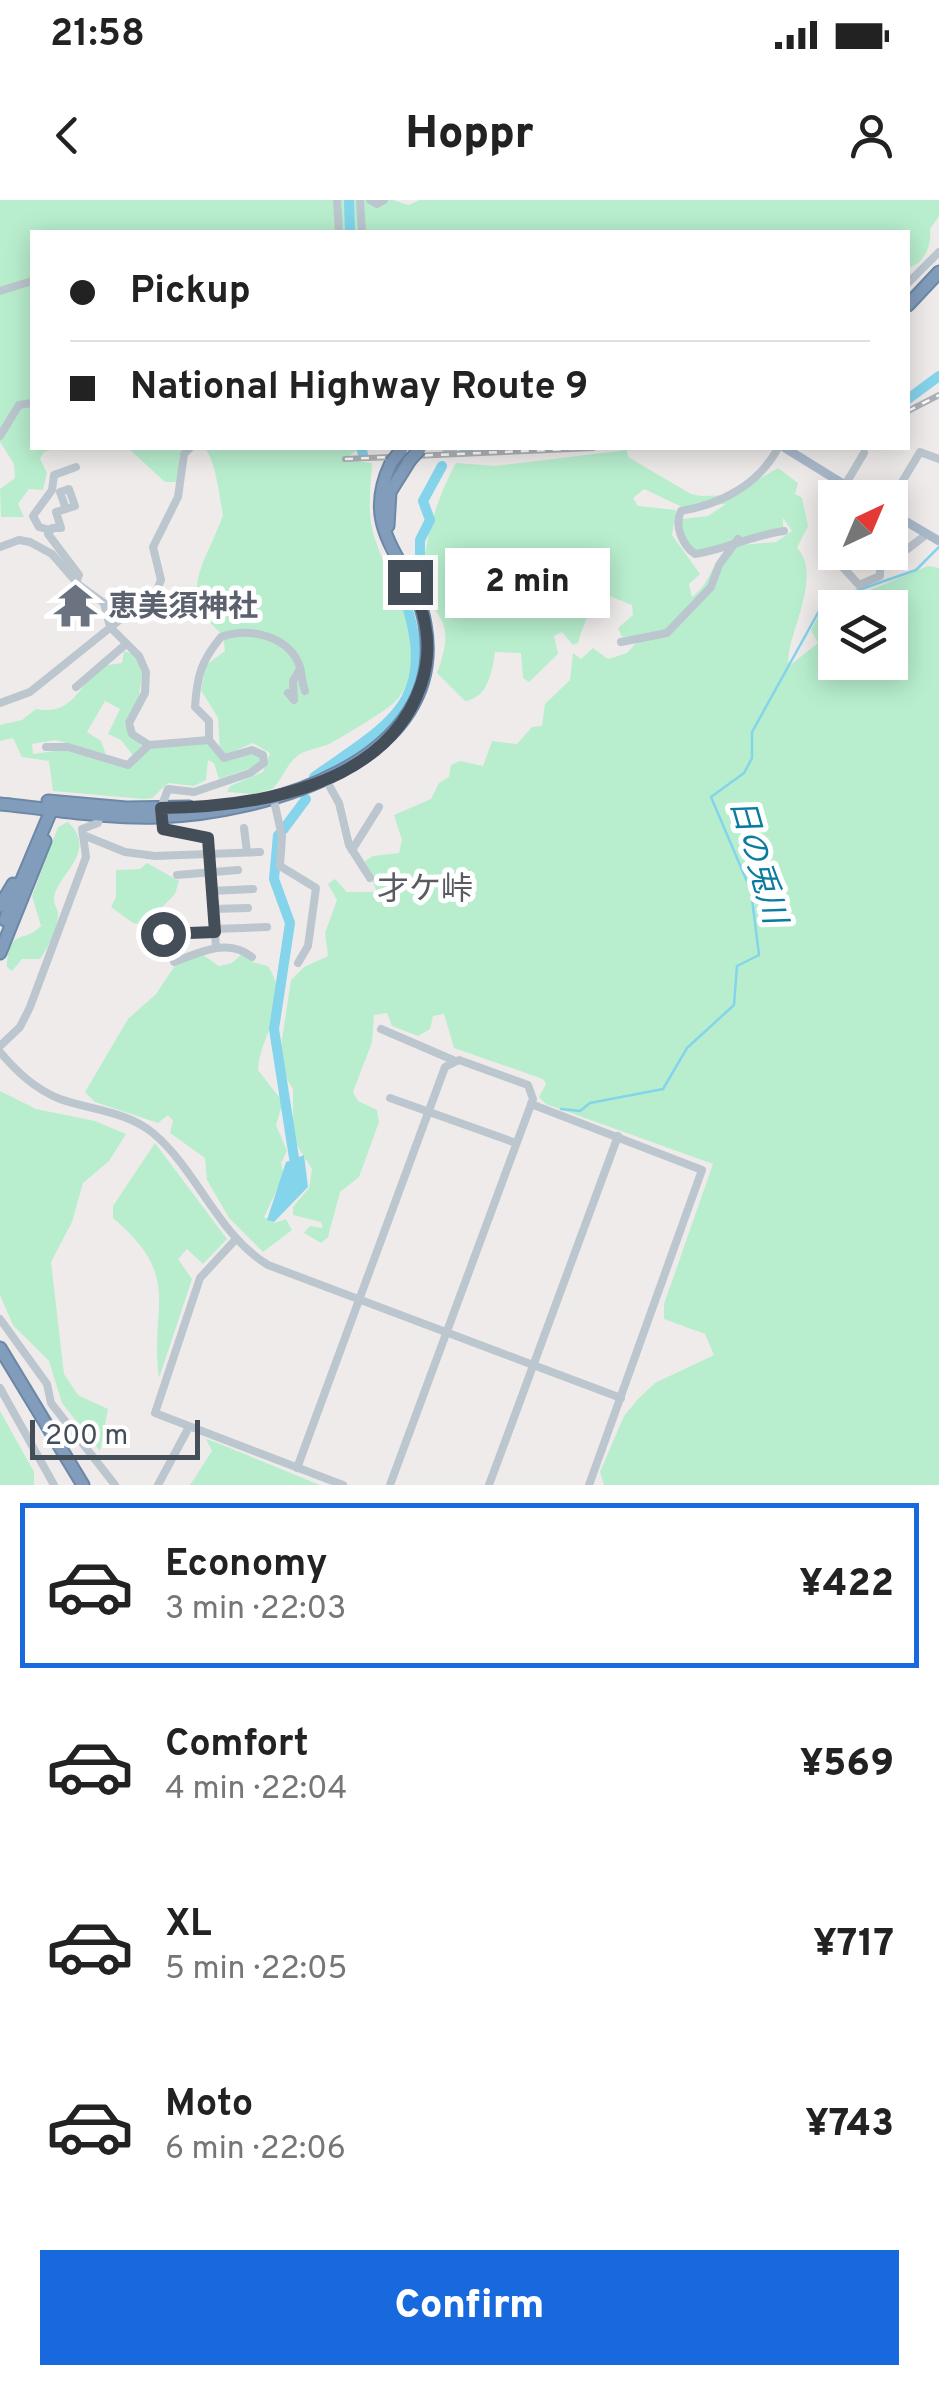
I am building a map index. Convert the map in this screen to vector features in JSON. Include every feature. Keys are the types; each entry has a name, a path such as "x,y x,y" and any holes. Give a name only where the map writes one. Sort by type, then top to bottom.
{"highway":[{"path":"910,303 939,272"},
{"path":"53,805 72,812 100,814 161,813 238,804 326,780 389,736 405,718 424,676 426,624 379,515 381,486 401,450"},
{"path":"397,558 387,508 392,485 419,450"},
{"path":"0,800 161,813"},
{"path":"24,803 36,816 30,844"},
{"path":"0,952 49,828 53,805"},
{"path":"0,906 53,805"},
{"path":"2,924 53,805"},
{"path":"2,924 49,828 59,815 72,812"},
{"path":"0,1348 78,1484"},
{"path":"0,1364 78,1484"}],"main road":[{"path":"785,450 832,480"},
{"path":"908,522 939,541"}],"street":[{"path":"337,200 338,230"},
{"path":"360,200 362,230"},
{"path":"370,200 377,204 384,200"},
{"path":"910,281 939,252"},
{"path":"0,292 30,282"},
{"path":"0,436 19,405 30,403"},
{"path":"0,702 30,692 160,584 153,547 178,498 184,454 188,450"},
{"path":"781,450 770,467 738,491 678,514 682,541 695,554 720,550 738,538 784,531"},
{"path":"903,480 920,452 939,460"},
{"path":"852,480 864,453"},
{"path":"66,509 56,512 61,528 39,527 33,516 52,490 54,475 76,467"},
{"path":"50,530 49,537 78,575 76,582"},
{"path":"908,550 928,534"},
{"path":"621,642 668,633 710,587 719,565 738,538"},
{"path":"0,547 24,539 52,554 76,582 104,603 110,627 139,656 147,680 130,730 149,745"},
{"path":"845,570 859,585 880,576 880,571"},
{"path":"216,948 206,836 163,829 161,813 168,789 194,792 250,773 264,763 261,752 252,750 224,758 209,740 209,721 196,707 200,662 220,637 240,632 265,634 296,659 305,691"},
{"path":"76,688 126,644"},
{"path":"288,693 294,700 293,680 300,669"},
{"path":"46,747 68,747 128,765 149,745 209,740"},
{"path":"326,780 339,803 341,825 352,850 370,878"},
{"path":"273,796 282,836 280,866 316,888 308,946 298,963"},
{"path":"352,850 379,807"},
{"path":"100,814 96,824 84,827 86,857 30,1007 20,1027 0,1049 21,1075 46,1092 130,1120 154,1134 236,1240 281,1272 620,1398"},
{"path":"244,828 246,852"},
{"path":"83,835 124,852 260,852"},
{"path":"177,874 238,870"},
{"path":"211,891 252,889"},
{"path":"213,908 248,908"},
{"path":"163,934 266,927"},
{"path":"174,962 216,948 236,947 252,957"},
{"path":"381,1029 453,1060 528,1085 534,1094 390,1485"},
{"path":"298,1468 445,1067 453,1060"},
{"path":"390,1098 516,1143"},
{"path":"531,1104 696,1166 702,1174 589,1485"},
{"path":"490,1485 618,1136"},
{"path":"236,1240 200,1278 155,1403 157,1414 344,1485"},
{"path":"0,1319 47,1384 51,1403 115,1485"},
{"path":"0,1388 54,1485"},
{"path":"158,1485 189,1427"}],"green space":[{"path":"0,200 393,200 408,205 420,200 939,200 939,216 930,229 926,252 910,267 910,230 30,230 30,450 51,450 40,459 47,473 43,490 29,489 18,504 24,517 1,517 0,489 15,478 14,464 0,442"},
{"path":"130,450 184,450 179,456 178,482 165,482"},
{"path":"206,450 356,450 344,460 372,463 371,524 412,640 413,662 407,683 394,703 329,744 300,754 272,789 254,794 227,792 230,786 263,772 270,753 253,743 227,754 220,751 218,718 201,690 206,665 225,651 223,635 208,620 197,592 198,578 223,515"},
{"path":"627,450 628,457 701,496 732,495 778,468 798,483 795,494 802,498 808,526 797,548 807,575 789,666 818,643 818,680 908,680 908,590 870,590 928,566 939,568 939,1485 604,1485 600,1472 624,1416 638,1399 655,1383 714,1355 705,1334 664,1319 664,1304 713,1164 546,1104 539,1097 546,1084 543,1079 454,1048 444,1014 433,1016 430,1029 418,1036 392,1026 387,1013 374,1015 372,1042 353,1092 358,1101 377,1110 379,1122 359,1177 340,1192 328,1237 321,1243 304,1233 310,1226 323,1228 321,1222 293,1215 293,1207 309,1188 312,1169 293,1139 293,1089 284,1074 281,1046 291,980 304,967 328,956 325,933 337,900 328,884 335,879 347,892 377,892 365,861 373,856 399,853 402,840 394,815 431,799 439,783 449,777 451,765 460,761 483,766 492,741 517,744 532,727 542,726 545,704 570,680 573,653 581,659 593,648 608,659 627,653 637,642 636,636 622,637 618,628 633,615 632,605 604,594 593,599 578,643 573,645 562,632 554,636 558,654 529,682 523,678 521,653 495,652 484,689 465,701 437,673 444,628 425,577 433,518 456,463 495,466","holes":["644,489 682,507 726,504 708,516 682,519 682,530 693,551 783,528 783,518 792,531 776,542 729,546 692,597 689,584 700,574 672,535 676,510 638,506 633,498"]},
{"path":"818,617 818,643 811,630"},
{"path":"124,651 134,654 143,669 138,703 124,724 143,747 134,757 121,740 108,734 120,709 105,701 87,732 101,741 106,755 56,740 32,744 33,754 68,749 119,766 158,746 207,743 222,760 259,753 262,764 219,779 214,763 208,760 206,780 194,786 168,783 152,798 53,791 49,761 22,757 13,738 0,741 0,725 22,720 36,709 67,704 102,666 122,663"},
{"path":"68,822 77,833 78,854 56,891 58,914 54,931 40,959 22,959 12,971 7,967 10,946 41,926 32,896 58,827"},
{"path":"147,863 179,881 175,894 145,925 133,923 111,907 116,897 116,870 140,869"},
{"path":"243,953 253,962 268,966 278,994 258,1070 283,1102 276,1125 287,1151 281,1163 284,1175 264,1217 274,1223 286,1219 292,1230 263,1252 229,1218 207,1180 205,1158 170,1133 173,1121 168,1115 158,1123 95,1102 85,1092 128,1019 156,994 176,964 203,955 219,966 232,963"},
{"path":"0,1091 36,1109 95,1121 126,1134 109,1161 83,1183 72,1222 51,1262 64,1374 78,1395 108,1409 100,1451 62,1403 49,1361 13,1325 0,1295"},
{"path":"155,1143 227,1239 203,1264 187,1249 178,1259 192,1279 159,1378 156,1276 135,1239 113,1218 113,1206"},
{"path":"0,1411 34,1472 34,1485 0,1485"},
{"path":"206,1439 320,1485 190,1485 212,1451"}],"water":[{"path":"304,1155 308,1187 274,1222 267,1220 286,1162"}],"waterway":[{"path":"349,200 350,230"},
{"path":"910,398 939,376"},
{"path":"362,450 363,454"},
{"path":"420,573 420,540 430,520 423,501 442,466"},
{"name":"日の兎川","path":"561,1109 580,1111 590,1103 663,1089 687,1048 734,1005 737,966 759,955 751,891 711,797 744,773 752,758 752,732 824,602 916,570 939,547"},
{"path":"314,777 365,741 401,706 411,686 416,662 414,633 404,597 407,592"},
{"path":"283,830 306,799"},
{"path":"278,835 274,879 290,923 274,1029 294,1158"}],"railway":[{"path":"910,410 939,395"},
{"path":"345,459 548,450"}],"place":[{"name":"恵美須神社","path":"75,606"}],"district":[{"name":"才ケ峠","path":"425,888"}],"route":[{"path":"163,934 215,932 208,838 163,829 161,808 238,804 318,783 367,755 405,718 424,676 428,650 426,624 410,582"}]}
